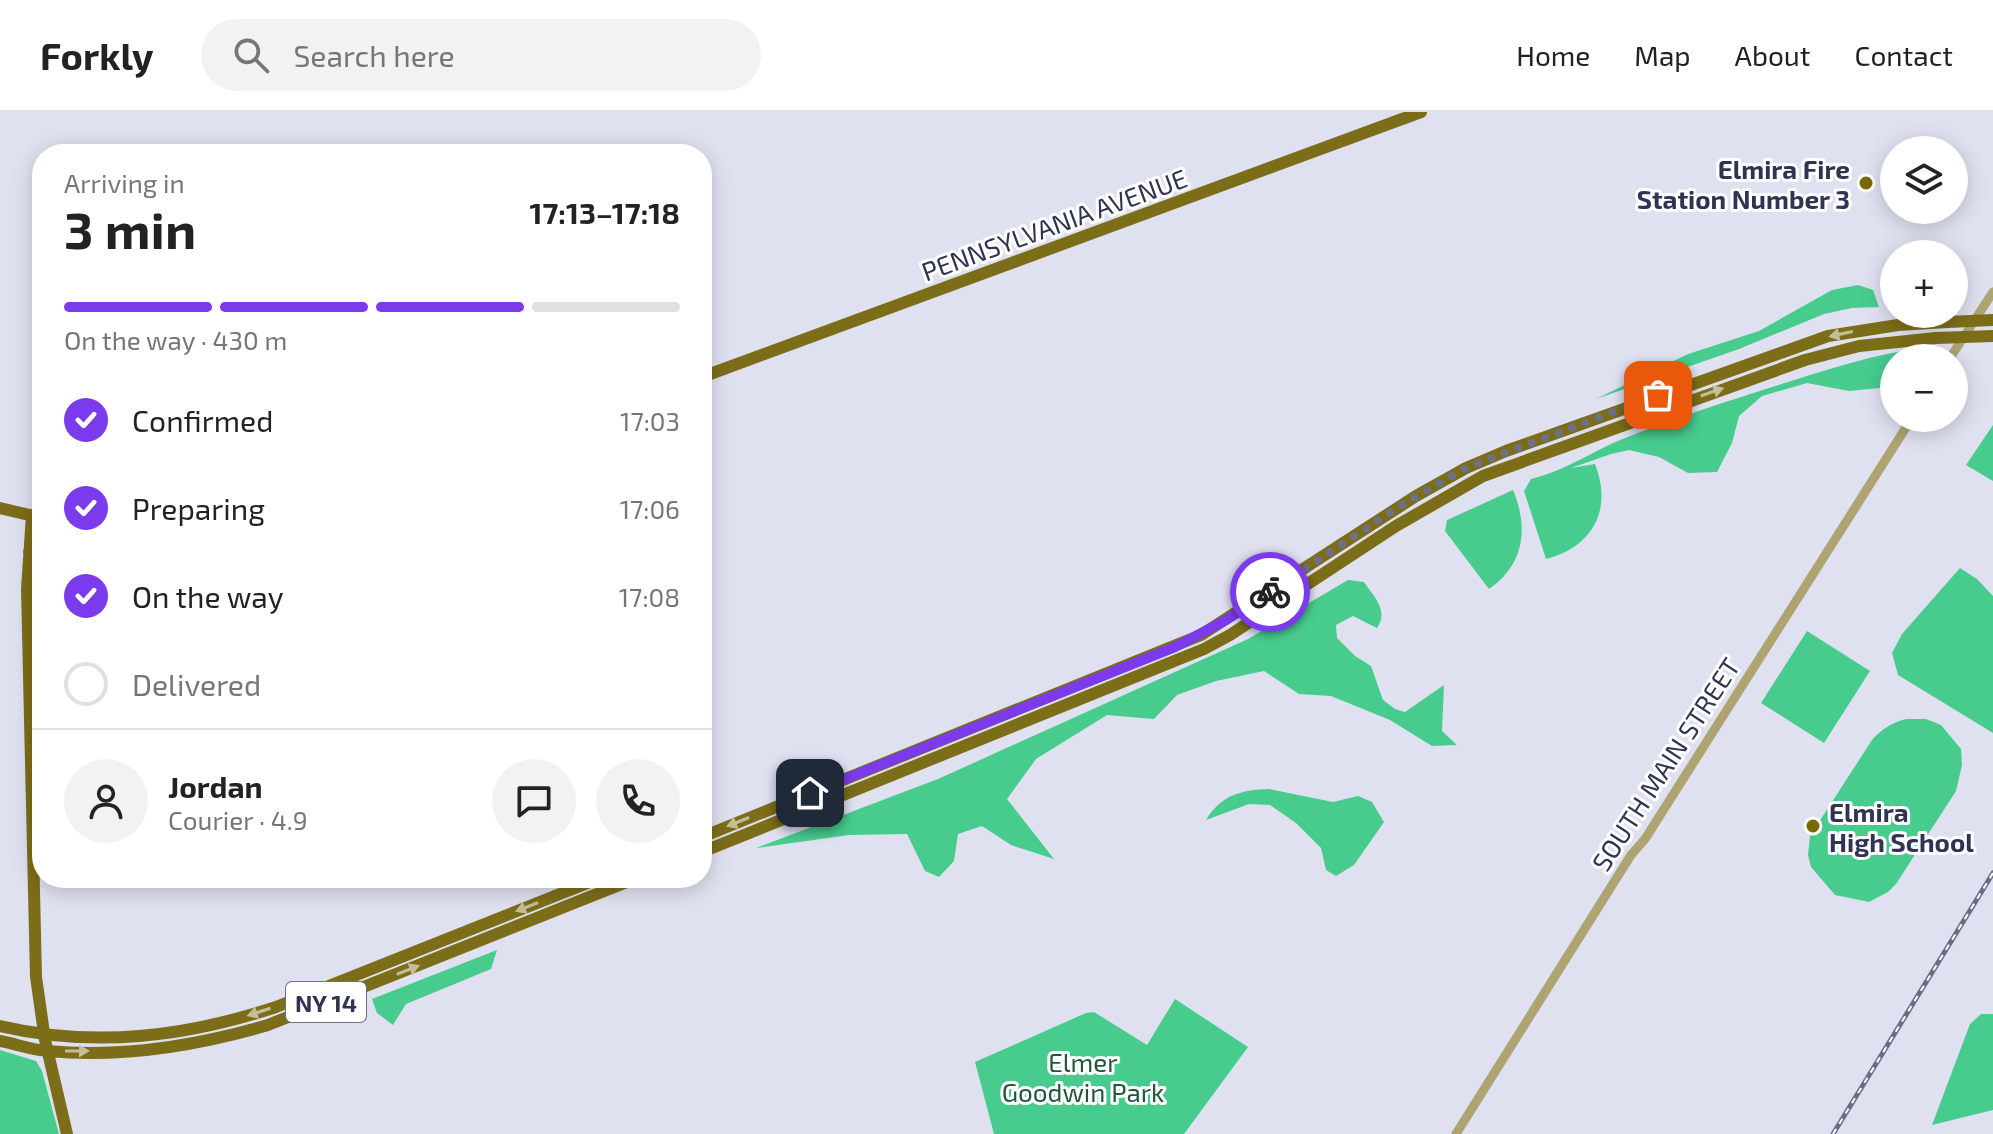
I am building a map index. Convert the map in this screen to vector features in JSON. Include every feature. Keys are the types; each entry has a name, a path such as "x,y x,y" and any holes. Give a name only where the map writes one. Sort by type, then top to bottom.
{"main road":[{"name":"PENNSYLVANIA AVENUE","path":"712,373 1421,112"},
{"path":"712,833 1201,635 1416,496 1466,468 1506,451 1828,336 1898,325 1993,320"},
{"path":"712,848 1204,649 1420,511 1483,476 1819,355 1887,341 1993,336"},
{"path":"0,508 32,515"},
{"path":"32,538 29,552 28,731 32,855"},
{"path":"29,552 32,549"},
{"path":"33,888 35,948 45,1041 67,1134"},
{"name":"NY 14","path":"0,1041 141,1037 224,1023 276,1007 575,888"},
{"name":"NY 14","path":"0,1026 45,1041 113,1052 169,1048 226,1037 268,1025 612,888"}],"street":[{"path":"1959,344 1993,292"},
{"name":"SOUTH MAIN STREET","path":"1456,1134 1903,432"}],"green space":[{"path":"1858,285 1873,290 1879,307 1852,308 1824,314 1739,349 1596,399 1688,354 1759,331 1832,290"},
{"path":"1880,356 1880,388 1849,391 1807,383 1762,396 1739,416 1732,443 1717,472 1688,473 1659,457 1629,450 1571,468 1595,464 1602,496 1600,511 1587,536 1562,553 1546,559 1524,491 1531,479 1661,424"},
{"path":"1993,425 1993,481 1966,465"},
{"path":"1513,490 1521,518 1520,545 1510,569 1489,589 1445,531 1447,520"},
{"path":"1960,568 1977,579 1993,596 1993,733 1898,675 1892,653 1902,634"},
{"path":"1348,580 1364,582 1379,604 1380,621 1377,628 1353,616 1336,625 1337,638 1355,656 1371,666 1383,700 1395,709 1405,712 1444,685 1442,731 1457,745 1432,746 1390,720 1331,696 1299,694 1264,671 1216,681 1177,695 1154,719 1107,715 1036,759 1007,799 1054,859 1011,845 982,826 958,834 954,861 939,877 925,871 907,834 849,835 756,848 938,779 1248,639"},
{"path":"1807,631 1870,671 1824,743 1761,703"},
{"path":"1906,719 1926,719 1941,725 1961,749 1962,765 1956,791 1888,892 1869,902 1835,895 1811,867 1808,855 1810,836 1872,740 1887,727"},
{"path":"1269,789 1333,802 1358,796 1372,802 1384,822 1354,865 1336,876 1326,870 1321,848 1296,823 1270,805 1249,804 1206,820 1225,799 1249,791"},
{"path":"497,950 491,969 406,1004 393,1025 377,1013 372,999"},
{"name":"Elmer Goodwin Park","path":"1175,999 1248,1047 1184,1134 994,1134 975,1062 1094,1012 1147,1045"},
{"path":"1981,1014 1993,1014 1993,1110 1932,1125 1970,1024"},
{"path":"0,1050 36,1061 42,1071 59,1134 0,1134"}],"railway":[{"path":"1833,1134 1993,873"}],"way so far":[{"path":"1270,592 1400,506 1466,468 1658,395"}],"place":[{"name":"Elmira Fire Station Number 3","path":"1866,183"},
{"name":"Elmira High School","path":"1813,826"}],"route":[{"path":"810,793 1175,647 1201,635 1270,592"}]}
